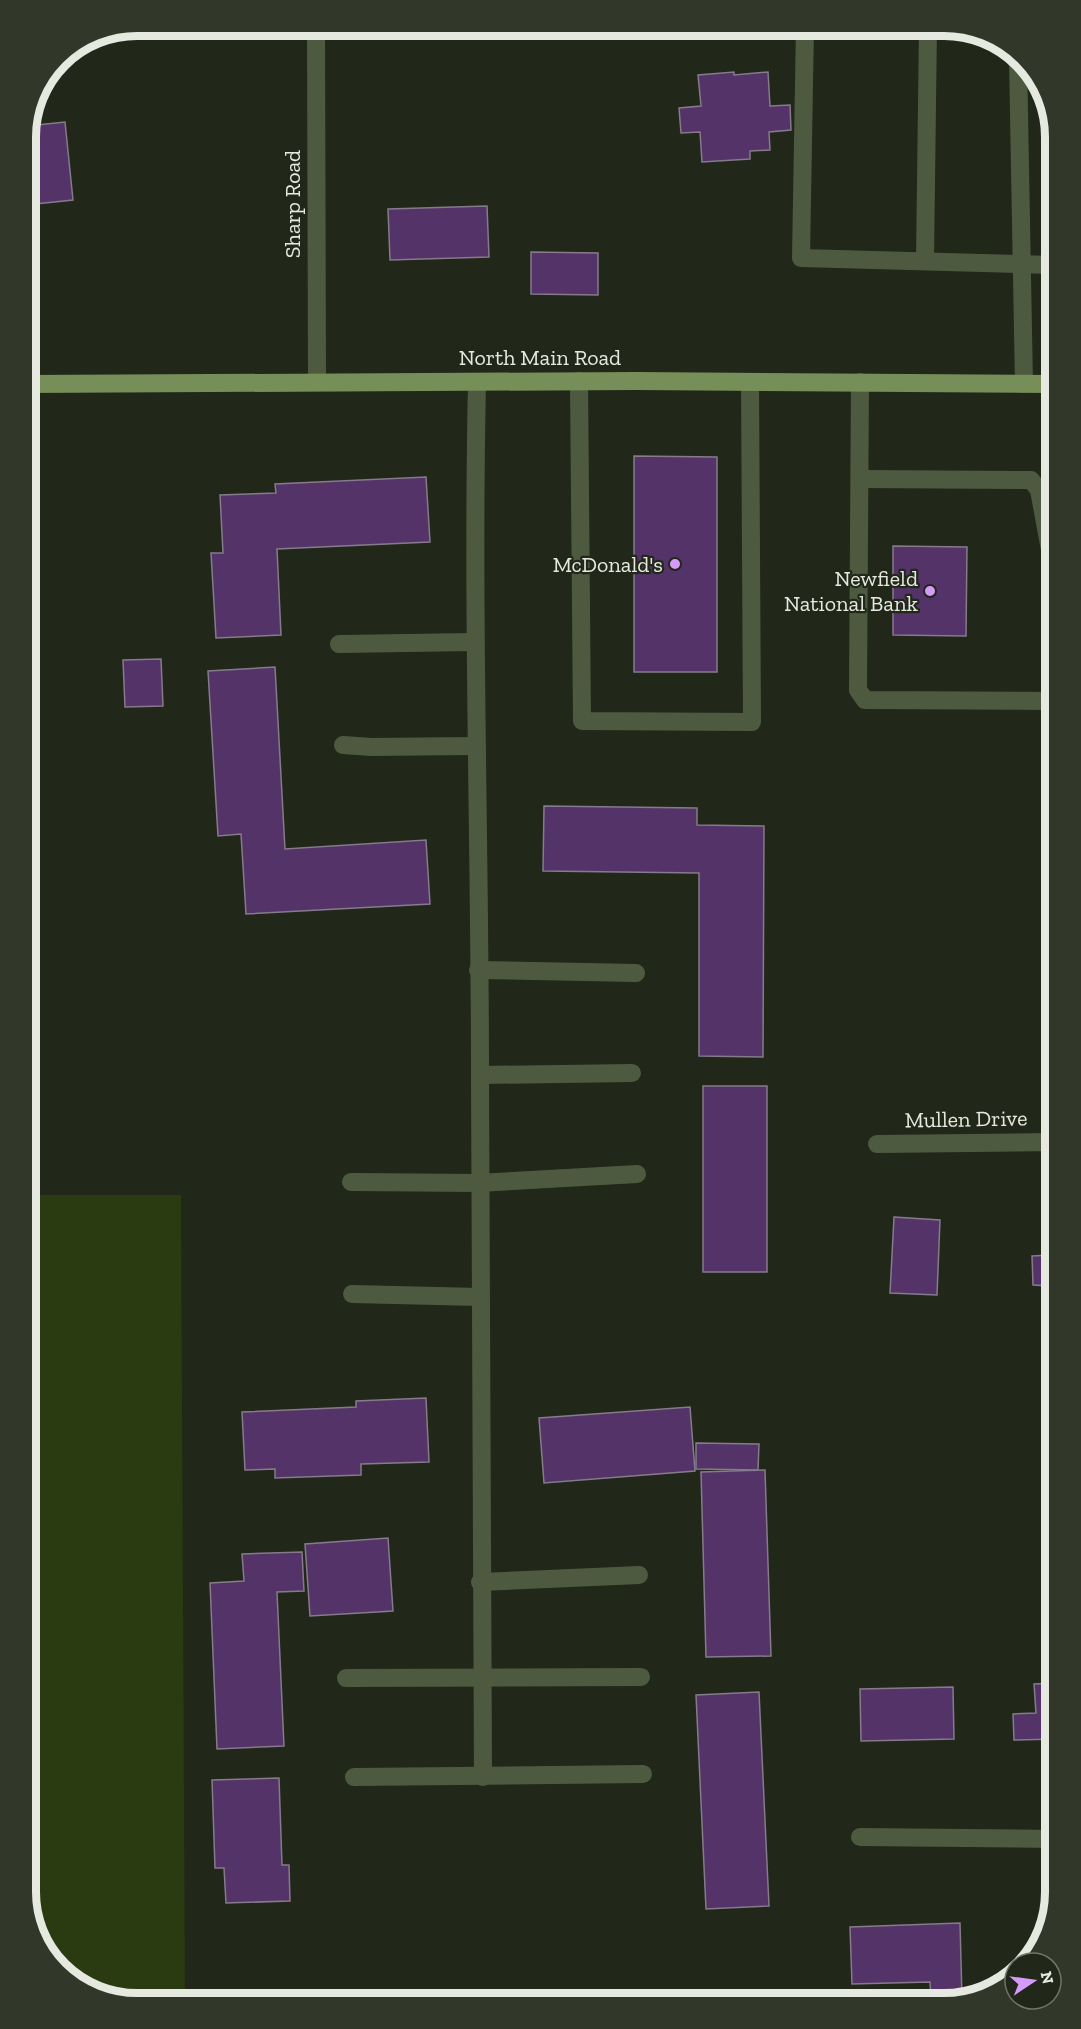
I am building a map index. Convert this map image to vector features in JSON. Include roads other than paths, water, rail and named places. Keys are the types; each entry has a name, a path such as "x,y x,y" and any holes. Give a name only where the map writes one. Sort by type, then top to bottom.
{"main road":[{"name":"North Main Road","path":"36,384 579,381 1045,384"}],"street":[{"name":"Sharp Road","path":"316,36 317,382"},
{"path":"805,36 801,258 1045,265"},
{"path":"925,261 928,36"},
{"path":"1018,69 1024,384"},
{"path":"579,381 582,721 741,722 752,722 750,382"},
{"path":"477,382 474,642 480,1075 478,1297 483,1777"},
{"path":"860,382 858,690 865,700 1045,701"},
{"path":"860,479 1031,480 1039,490 1045,520"},
{"path":"339,644 474,642"},
{"path":"343,746 476,746"},
{"path":"478,970 636,973"},
{"path":"480,1075 632,1073"},
{"name":"Mullen Drive","path":"877,1144 1045,1142"},
{"path":"351,1182 478,1183 637,1174"},
{"path":"352,1294 478,1297"},
{"path":"480,1582 639,1575"},
{"path":"346,1678 641,1677"},
{"path":"354,1777 643,1774"},
{"path":"860,1837 1045,1839"}],"place":[{"name":"McDonald's","path":"675,564"},
{"name":"Newfield National Bank","path":"930,591"}]}
